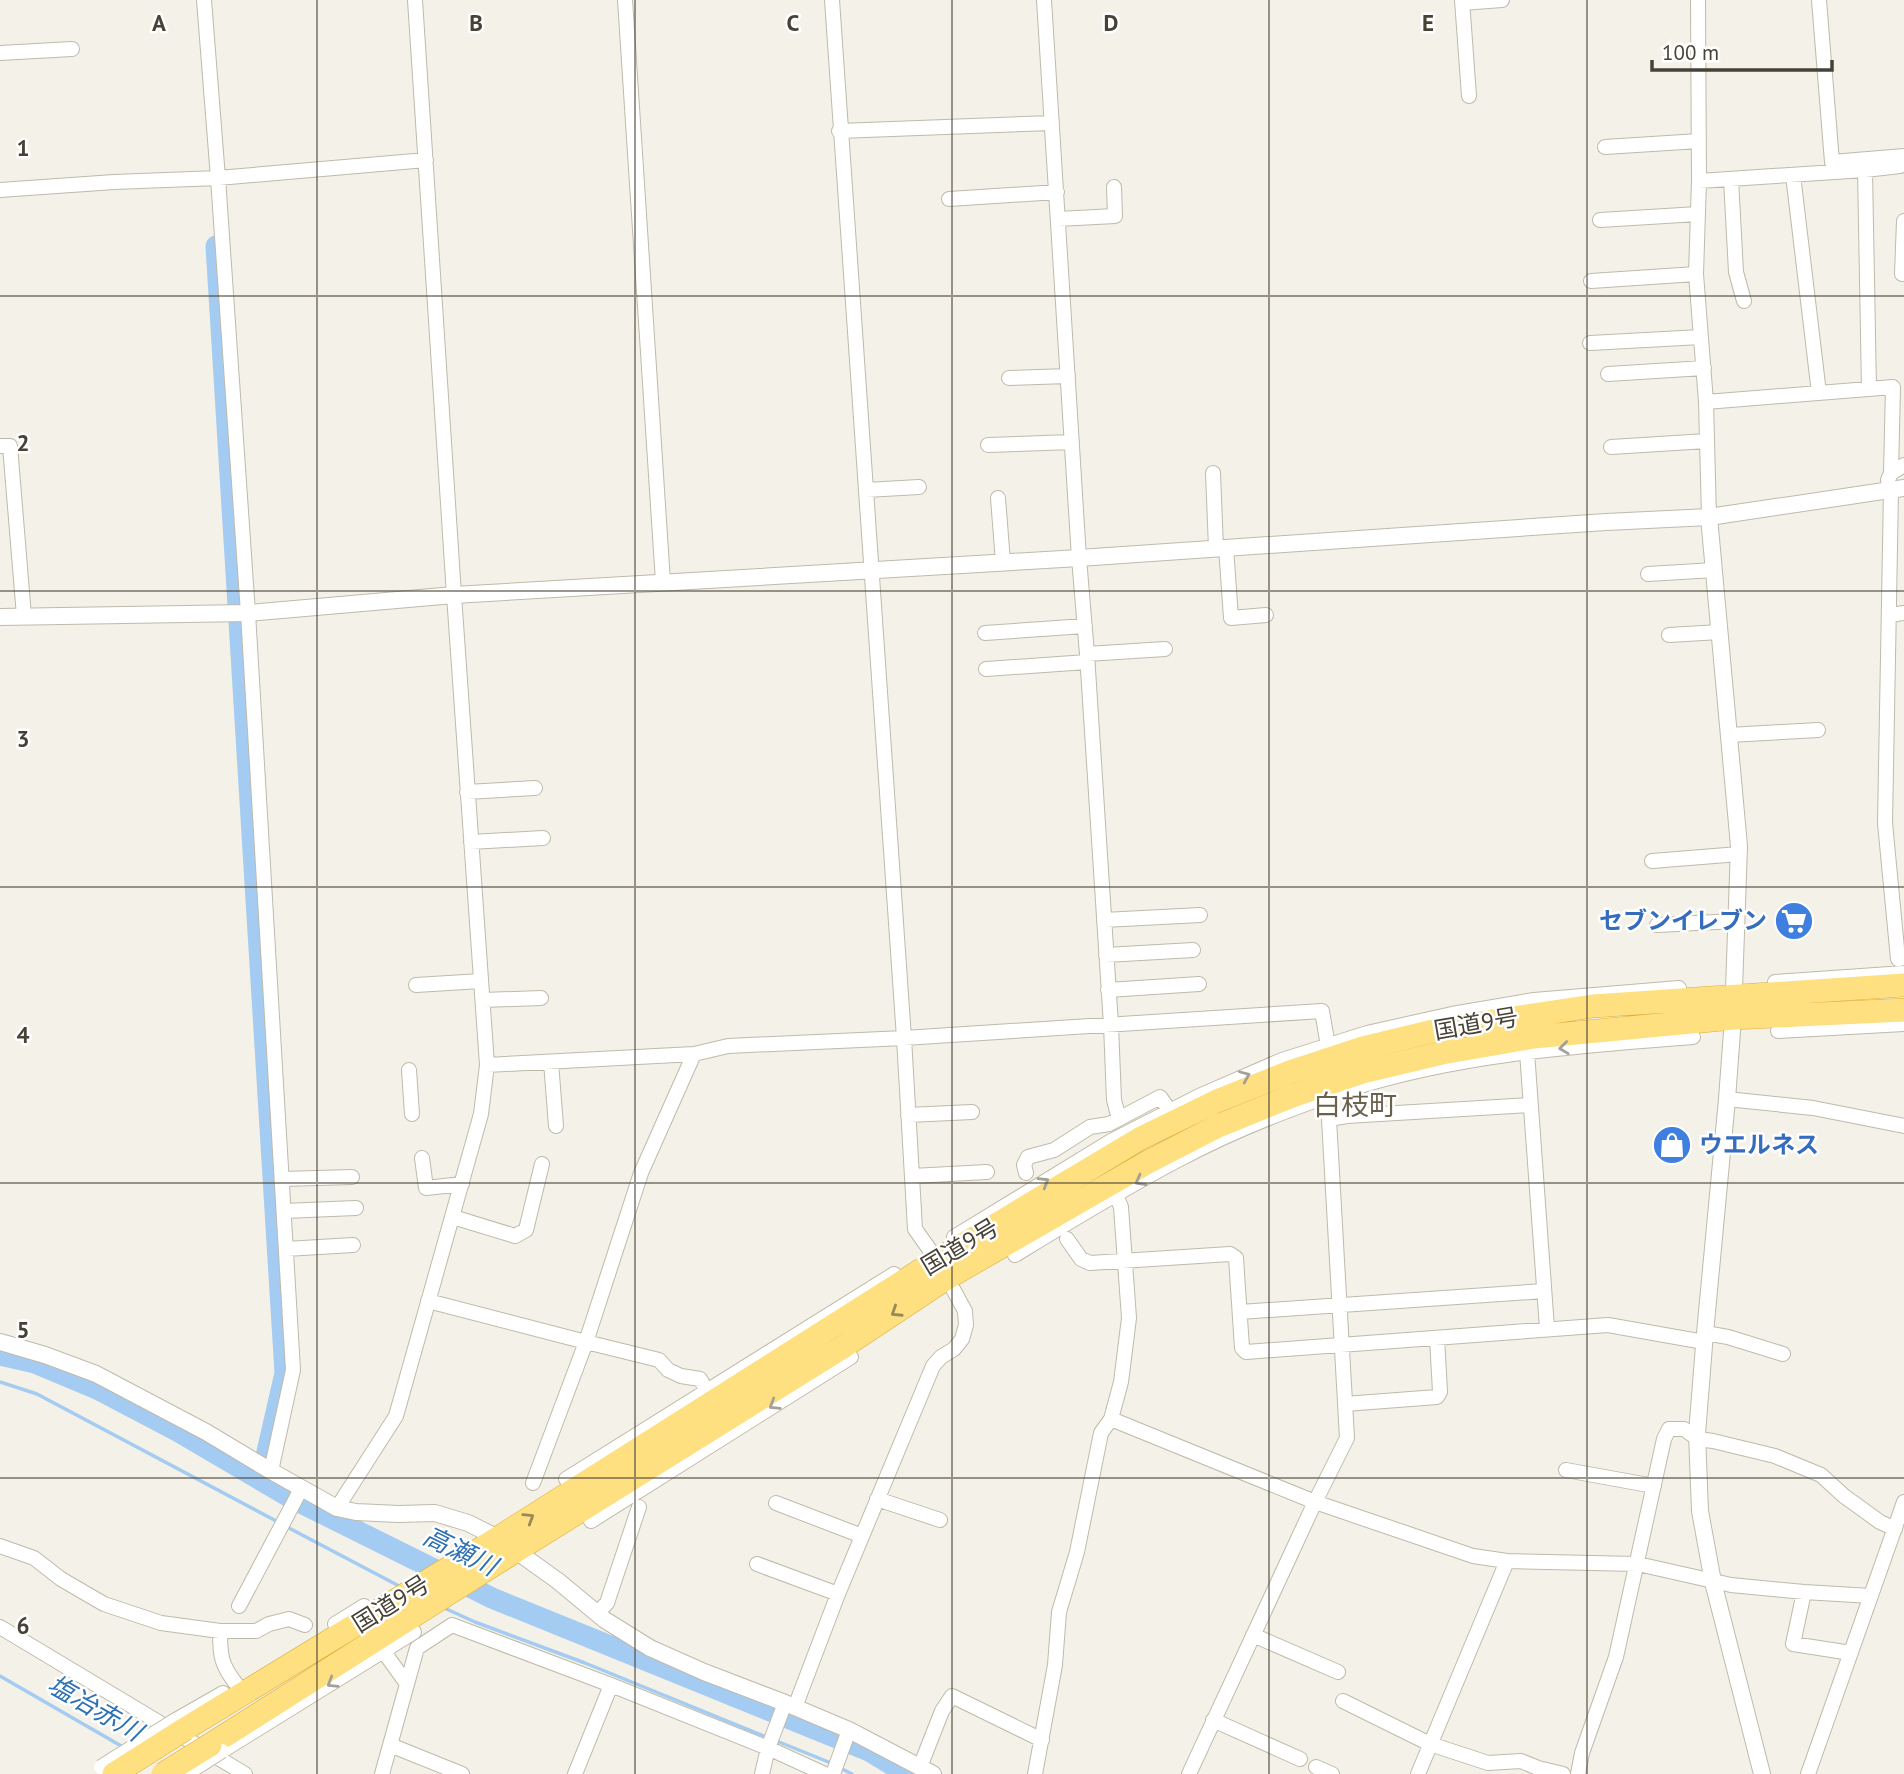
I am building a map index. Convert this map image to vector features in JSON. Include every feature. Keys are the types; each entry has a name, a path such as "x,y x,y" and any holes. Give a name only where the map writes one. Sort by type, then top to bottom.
{"highway":[{"name":"国道9号","path":"163,1774 216,1748 400,1628 481,1560 636,1463 805,1345 942,1269 1071,1213 1148,1162 1187,1148 1218,1126 1292,1096 1362,1072 1442,1053 1534,1037 1651,1026 1818,984 1904,985"},
{"name":"国道9号","path":"636,1463 847,1352 942,1269 982,1227 1141,1139 1217,1101 1290,1072 1363,1048 1446,1028 1525,1015 1584,1001 1875,1012 1901,1019"},
{"name":"国道9号","path":"102,1772 357,1615 400,1628"}],"street":[{"path":"204,0 248,613 293,1370 271,1471"},
{"path":"337,1508 396,1416 481,1114 488,1065 467,792 415,0"},
{"path":"625,0 663,582"},
{"path":"762,1774 768,1748 790,1705 838,1594 933,1366 954,1349 962,1339 967,1325 965,1311 942,1269 915,1229 832,0"},
{"path":"1044,0 1114,1100 1119,1119"},
{"path":"1469,96 1462,1 1502,0"},
{"path":"1698,0 1699,181 1696,274 1706,402 1709,517 1739,854 1727,1099 1704,1338 1698,1439 1700,1511 1713,1582 1762,1774"},
{"path":"1819,0 1832,162 1903,161"},
{"path":"0,53 72,49"},
{"path":"839,131 1052,123"},
{"path":"1605,147 1699,141"},
{"path":"0,190 218,178 426,160"},
{"path":"1699,181 1865,170 1903,161"},
{"path":"1865,170 1869,388"},
{"path":"1793,175 1819,393"},
{"path":"1731,179 1736,272 1744,301"},
{"path":"1058,219 1115,216 1114,187"},
{"path":"949,199 1057,192"},
{"path":"1600,220 1698,214"},
{"path":"1902,274 1904,221"},
{"path":"1591,281 1696,274"},
{"path":"1590,343 1701,337"},
{"path":"1608,374 1704,368"},
{"path":"1009,378 1068,376"},
{"path":"1706,402 1893,387 1891,473 1888,480 1898,489 1896,694 1885,823 1899,959 1904,958"},
{"path":"988,446 1072,442"},
{"path":"1611,447 1707,442"},
{"path":"0,446 10,446 24,616"},
{"path":"1891,473 1904,465"},
{"path":"1213,473 1231,618 1266,615"},
{"path":"866,490 919,487"},
{"path":"0,617 248,613 454,595 1709,517 1898,489"},
{"path":"998,498 1003,562"},
{"path":"1648,574 1714,570"},
{"path":"985,633 1084,626"},
{"path":"1670,635 1720,632"},
{"path":"986,669 1165,649"},
{"path":"1729,736 1818,730"},
{"path":"467,792 535,788"},
{"path":"471,842 543,838"},
{"path":"1652,861 1739,854"},
{"path":"1104,920 1200,915"},
{"path":"1657,925 1736,921"},
{"path":"1106,955 1193,950"},
{"path":"1775,982 1818,984 1904,973"},
{"path":"416,985 481,981"},
{"path":"1108,990 1199,984"},
{"path":"954,1237 982,1227 1111,1141 1199,1096 1282,1060 1367,1033 1452,1014 1535,1000 1584,1001 1679,988"},
{"path":"482,1000 541,998"},
{"path":"488,1065 694,1054 728,1046 904,1038 1322,1011 1328,1046"},
{"path":"1778,1031 1901,1019"},
{"path":"1632,1042 1651,1026"},
{"path":"1015,1255 1071,1213 1116,1195 1187,1148 1348,1090 1426,1069 1527,1052 1693,1037"},
{"path":"1527,1052 1547,1328"},
{"path":"533,1483 586,1342 641,1173 694,1054"},
{"path":"1394,1078 1413,1060"},
{"path":"551,1062 556,1126"},
{"path":"409,1070 412,1114"},
{"path":"1026,1173 1024,1165 1028,1157 1054,1150 1090,1128 1109,1124 1160,1097 1170,1111"},
{"path":"1189,1774 1347,1438 1329,1119 1324,1099"},
{"path":"1727,1099 1813,1108 1904,1126"},
{"path":"1329,1119 1531,1105"},
{"path":"908,1115 972,1112"},
{"path":"422,1158 426,1188 462,1184"},
{"path":"453,1217 515,1236 526,1230 542,1164"},
{"path":"912,1176 987,1172"},
{"path":"282,1179 352,1177"},
{"path":"1035,1774 1055,1665 1059,1612 1077,1552 1101,1433 1111,1419 1121,1382 1129,1318 1121,1207 1116,1195"},
{"path":"284,1211 356,1208"},
{"path":"1067,1239 1081,1259 1090,1264 1230,1254 1236,1258 1242,1348 1246,1352 1608,1325 1704,1338 1728,1337 1783,1354"},
{"path":"286,1249 353,1245"},
{"path":"566,1479 894,1274"},
{"path":"1240,1312 1544,1292"},
{"path":"428,1301 659,1360 668,1370 681,1376 700,1379 707,1391"},
{"path":"1345,1404 1437,1397 1440,1392 1437,1338"},
{"path":"0,1342 46,1355 96,1374 194,1425 337,1508 356,1512 435,1513 468,1523 507,1544 650,1648 849,1730 926,1770 942,1711 952,1696 1042,1740"},
{"path":"782,1343 805,1345"},
{"path":"591,1521 832,1369 847,1352"},
{"path":"1111,1419 1315,1502 1473,1556 1507,1560 1638,1564 1713,1582 1871,1596"},
{"path":"1578,1774 1582,1753 1616,1657 1664,1439 1669,1429 1684,1429 1698,1439 1775,1457 1821,1475 1862,1509 1895,1529"},
{"path":"641,1432 636,1463 672,1470"},
{"path":"1566,1470 1654,1486"},
{"path":"239,1606 302,1489"},
{"path":"877,1499 940,1520"},
{"path":"1808,1774 1904,1502"},
{"path":"776,1503 862,1536"},
{"path":"597,1612 607,1603 639,1507"},
{"path":"0,1546 34,1559 61,1579 104,1604 161,1623 220,1631 256,1630 289,1619 304,1625"},
{"path":"1418,1774 1507,1560"},
{"path":"757,1564 838,1594"},
{"path":"1804,1592 1793,1644 1851,1653"},
{"path":"180,1725 236,1685 357,1615"},
{"path":"382,1774 417,1648 452,1625 611,1685 768,1748 825,1774"},
{"path":"0,1627 245,1774"},
{"path":"400,1628 407,1684"},
{"path":"220,1631 220,1651 225,1670 236,1685"},
{"path":"1253,1635 1338,1672"},
{"path":"575,1774 611,1685"},
{"path":"1343,1702 1430,1744 1488,1763 1521,1761 1563,1774"},
{"path":"1213,1720 1300,1759"},
{"path":"833,1774 849,1730"},
{"path":"390,1745 462,1774"},
{"path":"186,1774 216,1748"},
{"path":"1316,1767 1332,1774"}],"waterway":[{"path":"216,246 285,1373 261,1478"},
{"name":"高瀬川","path":"0,1355 35,1363 97,1389 177,1431 291,1498 492,1598 869,1751 907,1774"},
{"path":"0,1382 37,1394 280,1523"},
{"path":"287,1527 401,1587"},
{"path":"442,1607 766,1737"},
{"name":"塩冶赤川","path":"0,1676 123,1747"},
{"path":"774,1740 831,1763"},
{"path":"838,1767 852,1774"}],"place":[{"name":"セブンイレブン","path":"1794,921"},
{"name":"ウエルネス","path":"1672,1145"}],"district":[{"name":"白枝町","path":"1355,1105"}]}
